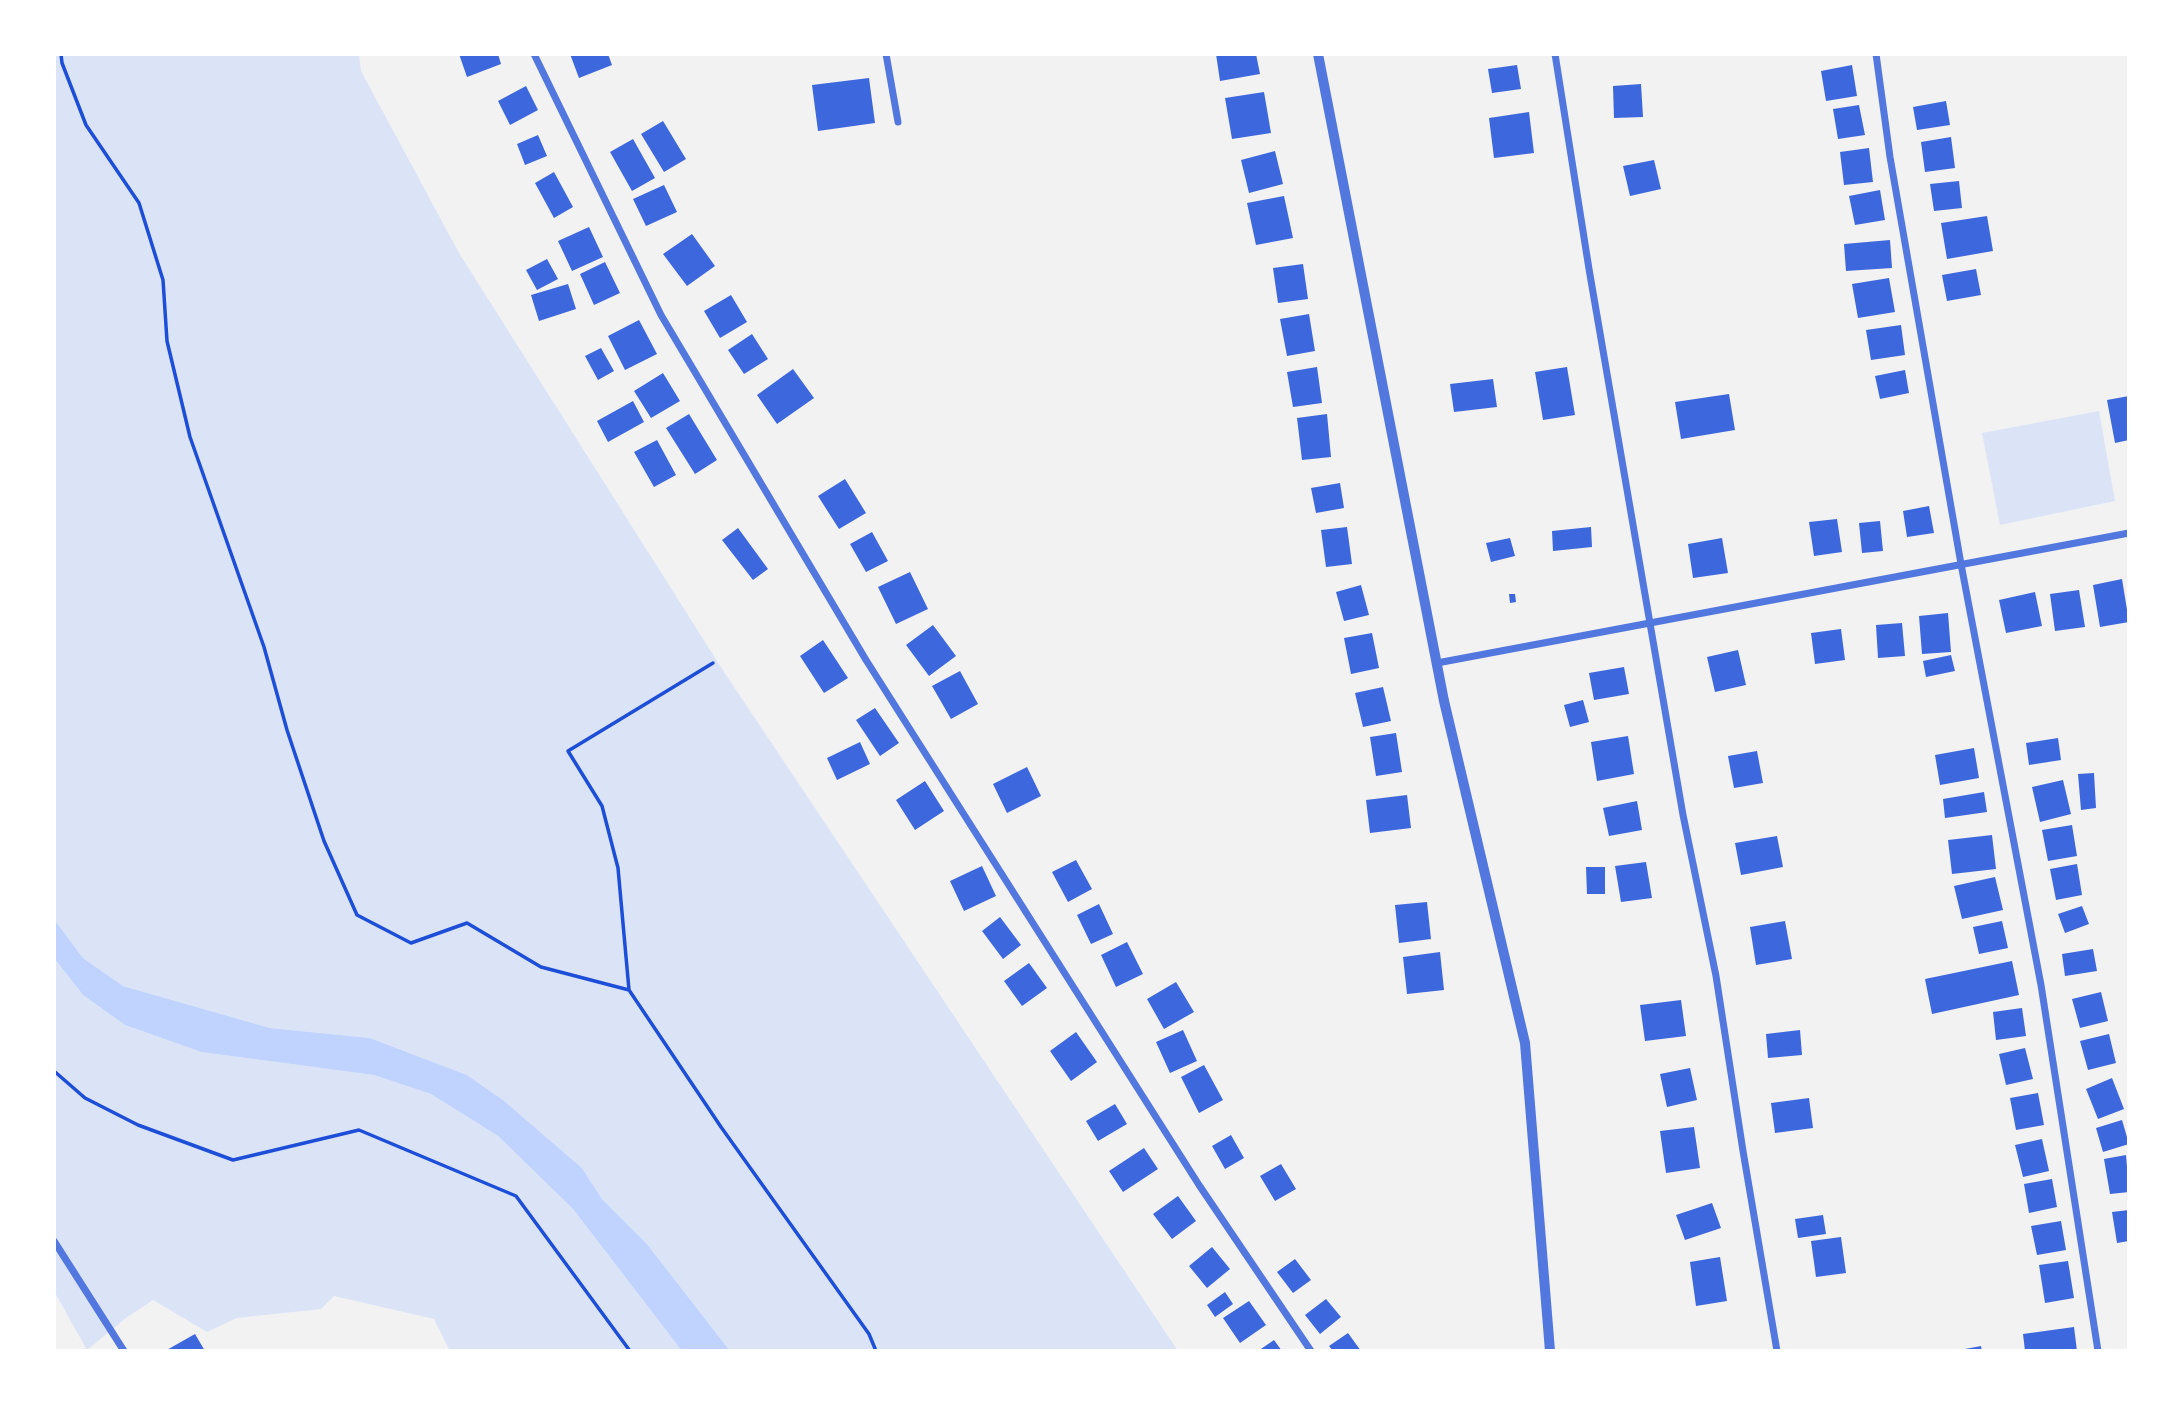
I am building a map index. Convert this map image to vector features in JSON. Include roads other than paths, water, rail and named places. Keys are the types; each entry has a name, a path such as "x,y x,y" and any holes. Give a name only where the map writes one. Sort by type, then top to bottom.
{"street":[{"path":"534,54 661,315 866,660 1191,1173 1311,1351"},
{"path":"886,54 898,122"},
{"path":"1318,54 1450,728 1525,1043 1550,1351"},
{"path":"1555,54 1650,622 1716,976 1777,1351"},
{"path":"1876,54 1890,157 1961,564 2041,985 2098,1351"},
{"path":"1437,663 2129,533"},
{"path":"54,1241 124,1351"}],"water":[{"path":"54,919 83,958 123,986 270,1028 370,1038 467,1075 503,1100 582,1168 602,1199 647,1244 730,1351 682,1351 573,1209 498,1136 431,1094 374,1075 201,1052 125,1025 83,995 54,958"}]}
